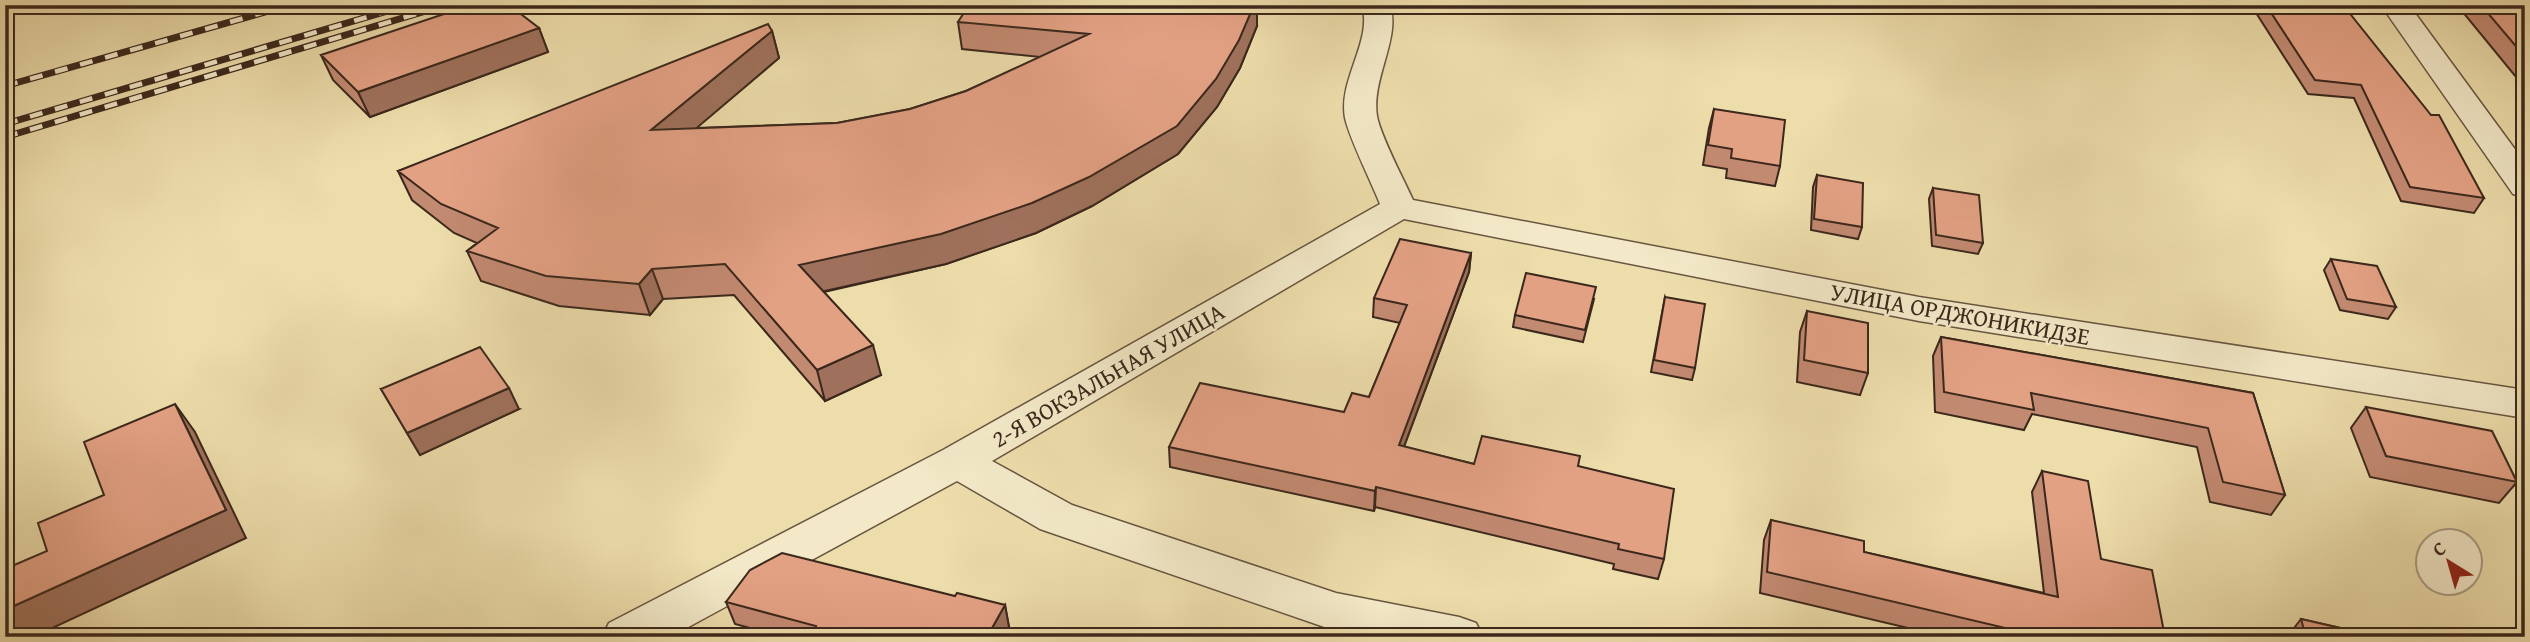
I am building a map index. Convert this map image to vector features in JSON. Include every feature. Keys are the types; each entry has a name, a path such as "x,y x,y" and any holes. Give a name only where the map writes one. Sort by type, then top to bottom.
{"street":[{"path":"1376,5 1380,18 1362,85 1361,117 1399,208"},
{"path":"2395,5 2525,187"},
{"name":"УЛИЦА ОРДЖОНИКИДЗЕ","path":"1399,208 1919,309 2525,404"},
{"name":"2-Я ВОКЗАЛЬНАЯ УЛИЦА","path":"626,637 958,461 1399,208"},
{"path":"958,461 1056,517 1336,612 1459,637"}],"building":[{"path":"471,5 509,5 539,28 358,92 321,55"},
{"path":"969,5 1254,5 1239,40 1216,79 1177,126 1089,177 1032,203 941,234 799,265 873,345 817,370 725,264 652,269 639,284 546,276 467,251 498,228 441,204 398,171 768,24 772,31 651,130 837,123 910,109 966,91 1089,34 958,22"},
{"path":"2266,5 2343,5 2431,115 2439,115 2484,198 2410,187 2361,85 2315,80"},
{"path":"2481,5 2525,5 2525,57"},
{"path":"1714,109 1785,120 1780,166 1731,158 1732,149 1708,145"},
{"path":"1817,175 1863,183 1862,227 1814,219"},
{"path":"1933,188 1979,195 1983,243 1936,235"},
{"path":"1400,239 1471,253 1399,445 1474,464 1482,436 1580,456 1578,466 1674,489 1664,559 1618,549 1619,544 1376,487 1375,491 1169,447 1200,383 1344,412 1352,393 1369,397 1407,305 1374,298"},
{"path":"2331,259 2377,266 2396,307 2347,299"},
{"path":"1526,273 1596,287 1585,330 1515,315"},
{"path":"1665,297 1705,304 1695,368 1654,360"},
{"path":"1807,311 1868,323 1868,373 1804,360"},
{"path":"1941,337 2253,393 2285,495 2223,482 2208,428 2031,393 2034,410 1944,392"},
{"path":"480,347 509,388 407,433 381,389"},
{"path":"175,404 226,510 5,610 5,569 47,551 38,523 104,495 84,442"},
{"path":"2366,407 2492,431 2517,482 2386,456"},
{"path":"2042,471 2088,481 2101,559 2152,570 2165,637 2044,637 1767,572 1771,520 1864,541 1864,552 2058,597"},
{"path":"782,553 955,596 957,593 1005,605 987,637 809,637 816,626 726,602 750,570"},
{"path":"2301,619 2380,637 2306,637"},
{"path":"1116,629 1155,637 1113,637"}],"railway":[{"path":"5,86 290,5"},
{"path":"5,124 408,5"},
{"path":"5,137 446,5"}]}
